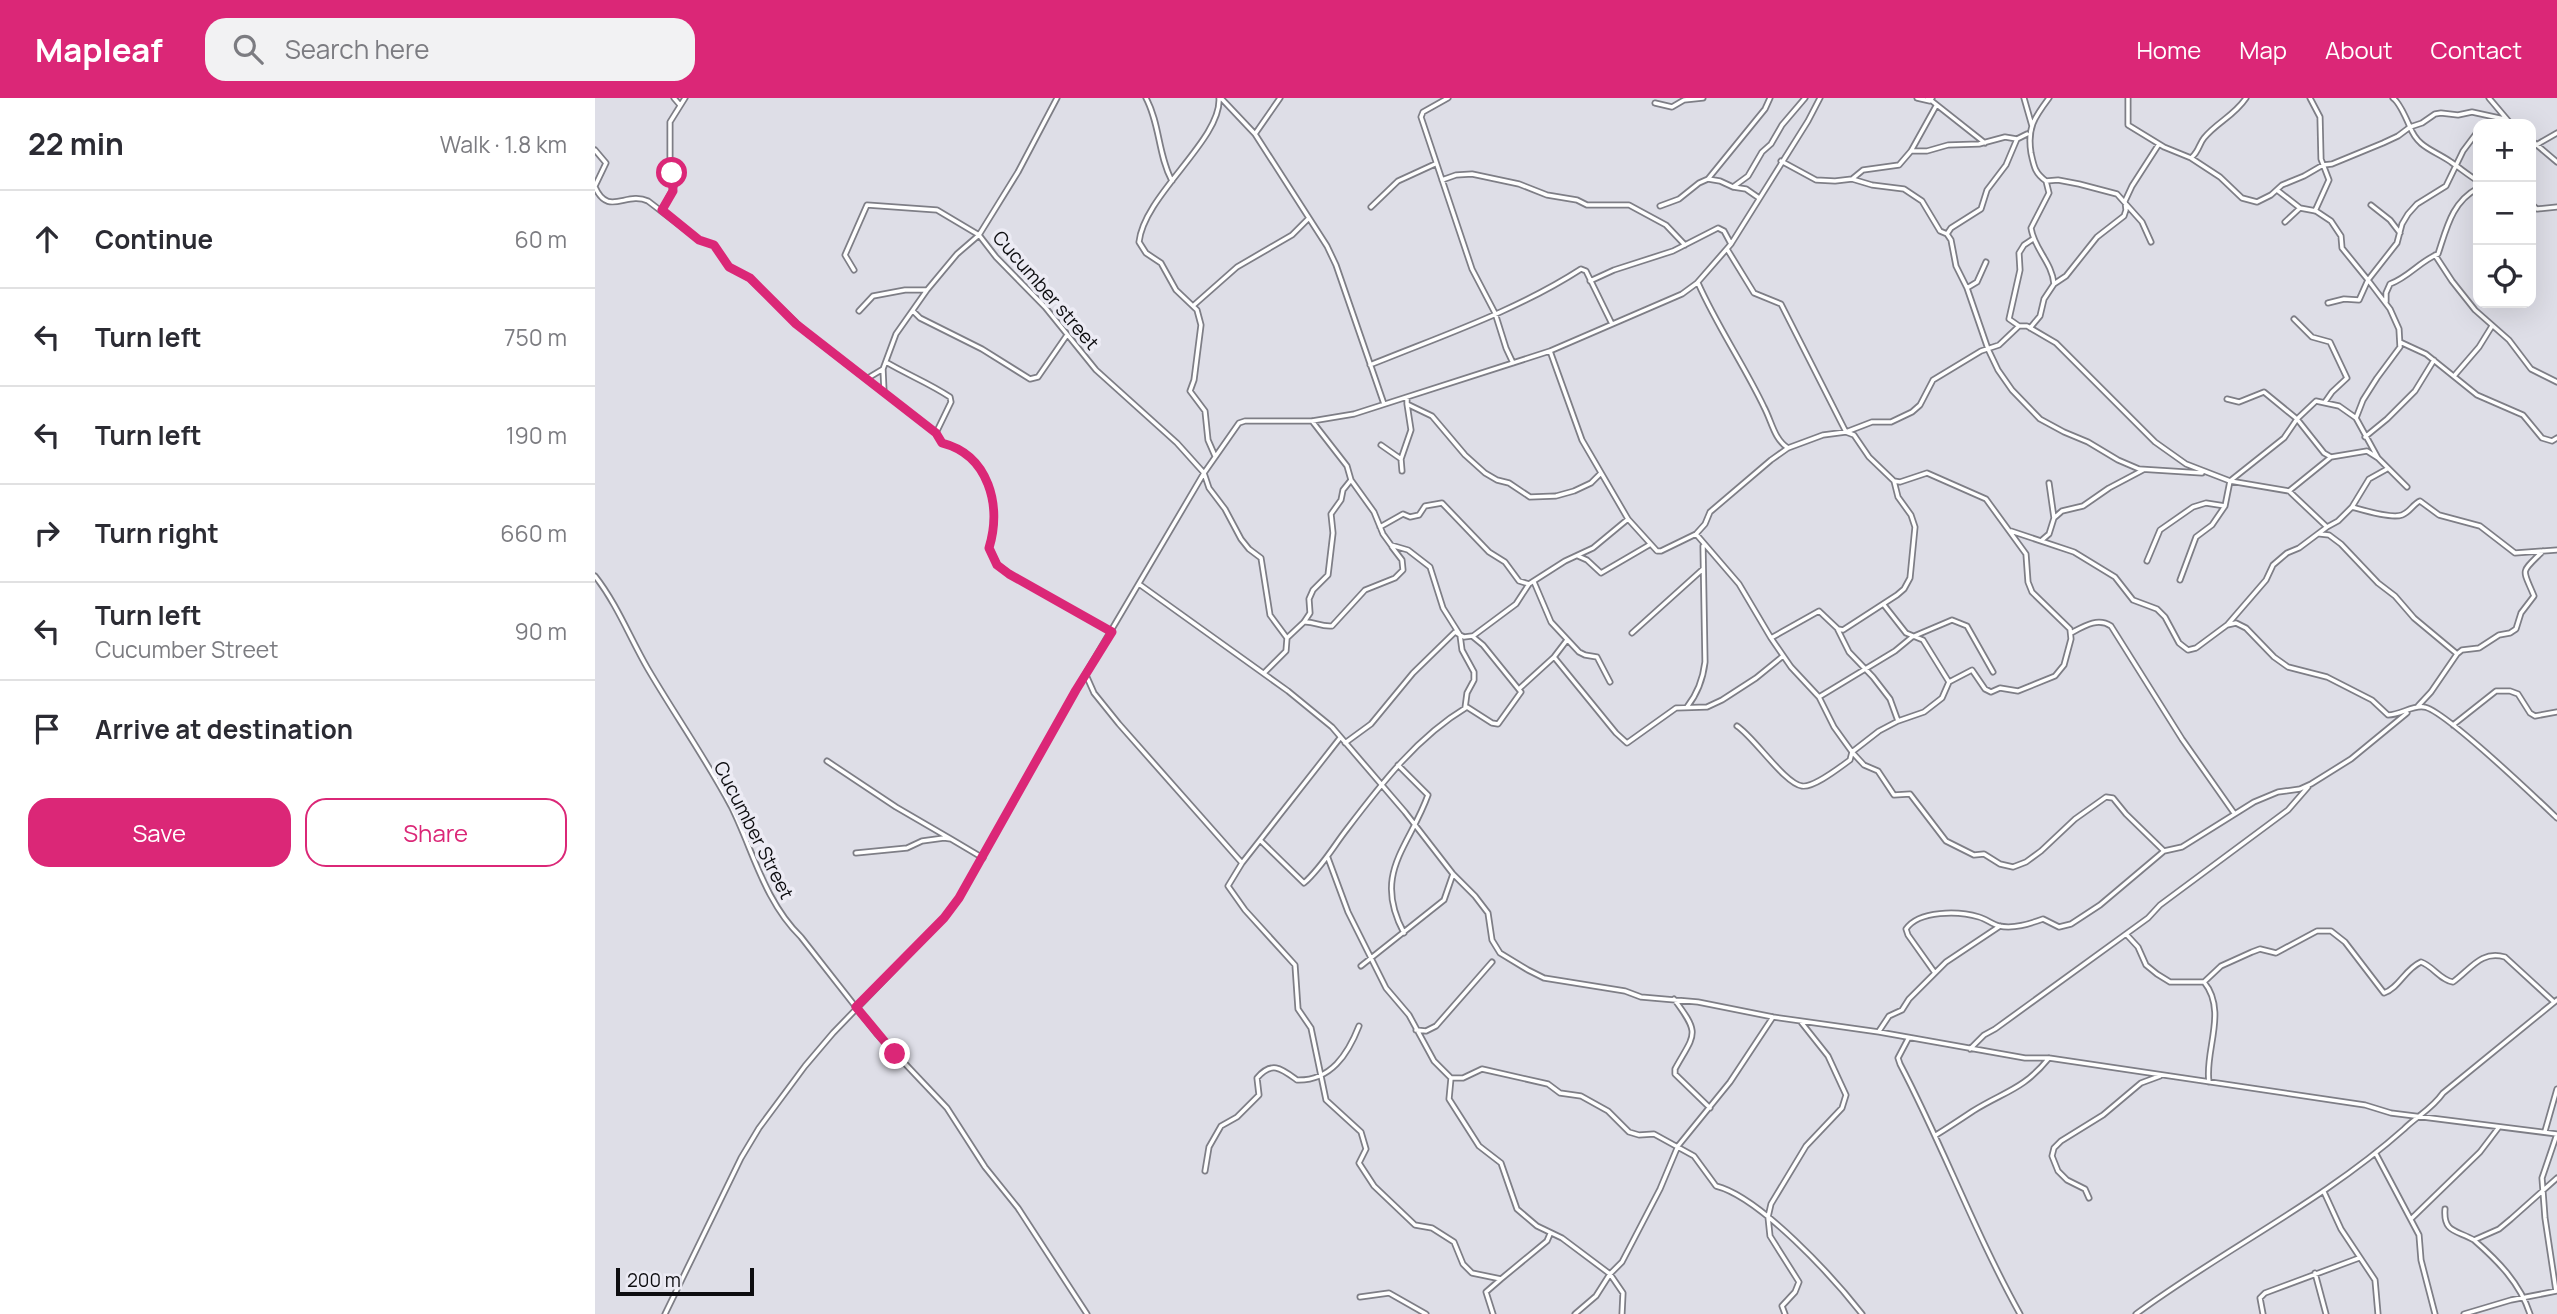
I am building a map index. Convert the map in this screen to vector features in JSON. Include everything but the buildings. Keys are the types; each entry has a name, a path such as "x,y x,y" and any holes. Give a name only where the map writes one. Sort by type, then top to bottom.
{"street":[{"path":"674,98 680,105"},
{"path":"662,210 674,187 670,159 670,122 685,98"},
{"name":"Cucumber street","path":"1056,98 1018,172 979,235 996,257 1045,307 1096,370 1153,419 1204,473 1209,488 1225,509 1241,539 1261,558 1269,615 1287,638"},
{"path":"1146,98 1153,112 1163,162 1172,181"},
{"path":"1215,456 1208,440 1205,411 1191,391 1201,325 1194,305 1177,290 1161,263 1146,253 1139,242 1146,216 1210,128 1220,105 1220,98"},
{"path":"1220,98 1255,134 1336,265 1384,404"},
{"path":"1255,134 1280,98"},
{"path":"1448,98 1423,112 1421,117 1472,269 1495,313 1513,363"},
{"path":"1655,103 1672,107 1684,100 1703,98"},
{"path":"1660,206 1679,199 1708,179 1765,109 1770,98"},
{"path":"1733,187 1748,176 1762,152 1805,98"},
{"path":"665,1314 750,1140 805,1066 856,1007 944,918 970,881 1204,473 1241,422 1312,421 1345,416 1550,351 1662,304 1697,282 1731,244 1820,98"},
{"path":"1917,98 1930,99 1985,143"},
{"path":"2024,98 2032,128"},
{"path":"1911,151 1985,143 2005,137 2017,139 2028,134 2034,119 2049,98"},
{"path":"2128,98 2128,125 2159,144 2191,158 2220,177 2237,195 2257,202 2282,184 2304,176 2323,164 2332,164 2383,143 2435,114 2458,115 2472,112 2504,119"},
{"path":"2191,158 2198,152 2204,138 2222,121 2237,112 2246,98"},
{"path":"2310,98 2320,117 2323,164 2329,180 2315,211"},
{"path":"2393,98 2414,137 2425,149 2473,178"},
{"path":"2489,98 2504,119"},
{"path":"1852,179 1863,170 1899,164 1911,151 1936,106"},
{"path":"2557,133 2537,146 2557,162"},
{"path":"2028,134 2034,170 2046,181 2049,193 2031,228 2033,238 2053,272 2054,284"},
{"path":"2328,303 2344,299 2359,300 2368,280 2397,243 2408,214 2417,204 2446,186 2463,151 2473,138"},
{"path":"1947,234 1982,209 1987,190 2007,165 2017,139"},
{"path":"2029,328 2040,316 2044,299 2054,284 2066,276 2097,237 2124,216 2125,201 2144,164 2159,144"},
{"path":"595,150 606,163 595,186 599,195 608,202 615,203 638,197 662,210 699,240 714,245 729,267 750,278 796,324 936,433 942,443 958,447 970,457 988,481 995,505 989,548 997,565 1112,632"},
{"path":"1781,161 1816,180 1852,179 1904,189 1922,201 1940,231 1947,234 1954,250 1956,266 1968,288 1988,349 2006,383 2040,419 2119,460 2145,469 2204,473"},
{"path":"1371,207 1398,181 1435,164"},
{"path":"1442,180 1456,175 1472,174 1519,184 1547,195 1577,200 1587,205 1629,205 1666,225 1685,245"},
{"path":"1708,179 1746,189 1759,198"},
{"path":"2046,181 2058,180 2117,194 2142,222 2151,242"},
{"path":"2277,190 2300,208 2315,211 2331,221 2341,236 2342,248 2386,304 2399,329 2400,341 2396,352 2363,400 2356,418"},
{"path":"2386,304 2386,293 2390,284 2404,278 2428,258 2438,254 2448,219 2467,194 2473,191"},
{"path":"854,270 845,255 867,205 937,211 979,235 957,254 896,334 883,369 884,391"},
{"path":"2371,205 2390,220 2400,233"},
{"path":"2285,222 2300,208"},
{"path":"2536,208 2557,208"},
{"path":"1194,305 1237,267 1292,235 1309,218"},
{"path":"1590,281 1614,270 1674,251 1720,228 1731,244"},
{"path":"2033,238 2019,253 2019,277 2009,312 2010,319 2056,343 2160,446 2186,464 2230,481 2289,491 2327,527"},
{"path":"1727,249 1754,293 1781,304 1846,432 1859,440 1869,457 1893,481 1898,497 1911,515 1915,527 1910,578 1904,589 1884,605 1874,608 1843,630 1838,629"},
{"path":"2435,255 2475,310 2509,340 2531,369 2557,382"},
{"path":"1968,288 1977,282 1986,262"},
{"path":"1370,365 1427,344 1551,288 1581,270 1584,270 1612,324"},
{"path":"1697,282 1781,444 1789,449"},
{"path":"859,311 873,296 905,290 927,290"},
{"path":"913,311 919,318 982,349 1030,379 1038,377 1067,335"},
{"path":"2294,319 2312,337 2330,342 2344,368 2347,378 2325,402"},
{"path":"1550,351 1582,440 1600,474 1628,519 1650,545 1661,551 1696,534 1705,524 1710,512 1741,483 1789,449 1823,435 1846,432 1872,422 1891,422 1912,412 1920,405 1933,380 1981,351 1999,345 2019,326"},
{"path":"2453,376 2479,347 2492,326"},
{"path":"2400,341 2417,348 2477,395 2523,415 2547,441 2557,438"},
{"path":"2365,437 2415,391 2434,360"},
{"path":"886,362 919,381 928,382 950,397 951,402 936,433"},
{"path":"868,378 883,369"},
{"path":"2227,399 2239,401 2264,392 2297,419 2302,429 2331,457"},
{"path":"1402,471 1401,459 1411,430 1407,397"},
{"path":"2180,580 2196,537 2211,525 2225,506 2230,481 2284,439 2297,419 2316,401 2339,406 2356,418 2378,458 2407,488"},
{"path":"1407,404 1432,416 1465,455 1485,473 1509,483 1530,497 1556,496 1574,491 1591,483 1600,474"},
{"path":"1304,622 1332,626 1365,590 1395,578 1403,570 1402,560 1380,527 1374,512 1351,480 1347,466 1312,421"},
{"path":"1381,445 1401,459"},
{"path":"2289,491 2331,457 2367,451 2378,458"},
{"path":"2054,518 2062,510 2083,506 2109,488 2145,469"},
{"path":"2011,531 2074,552 2115,577 2133,600 2157,609 2165,617 2179,643 2188,650 2196,648 2227,625 2266,580 2273,565 2338,521 2369,479 2387,469"},
{"path":"1737,726 1775,763 1788,780 1801,786 1812,784 1850,760 1852,752 1879,731 1929,708 1942,698 1949,682 1972,670 1985,689 1991,692 2000,688 2018,691 2055,676 2064,665 2071,633 2069,626 2032,592 2028,582 2026,554 1986,499 1927,473 1900,482 1893,481"},
{"path":"1264,674 1286,652 1287,638 1310,613 1309,599 1313,590 1328,575 1333,534 1331,514 1351,480"},
{"path":"2042,540 2052,528 2054,518 2049,483"},
{"path":"2351,506 2367,512 2398,516 2405,514 2420,501 2439,515 2480,526 2515,553 2557,550"},
{"path":"2147,561 2160,530 2193,507 2206,502 2225,506"},
{"path":"1380,527 1403,514 1411,517 1419,515 1425,506 1442,503 1489,552 1505,562 1519,581 1528,584 1593,548 1628,519"},
{"path":"1696,534 1739,584 1783,656 1819,697 1852,752 1864,765 1878,771 1894,795 1910,794 1945,841 1974,855 1984,855 2000,864 2013,867 2026,862 2075,819 2106,797 2113,798 2164,851"},
{"path":"2320,534 2329,535 2341,544 2414,618 2457,654"},
{"path":"1687,707 1695,697 1703,678 1705,662 1703,544"},
{"path":"1391,545 1409,550 1430,567 1443,608 1460,635 1462,650 1474,672 1465,708"},
{"path":"1578,556 1587,559 1601,573 1650,545"},
{"path":"2227,625 2236,623 2246,628 2274,657 2288,667 2327,677 2372,700 2388,715 2396,715 2417,707 2462,650 2479,648 2499,635 2515,629 2521,613 2534,596 2524,578 2525,568 2544,550"},
{"path":"1632,633 1703,569"},
{"name":"Cucumber Street","path":"595,576 731,806 772,898 788,924 877,1034 947,1108 970,1145 1018,1208 1087,1314"},
{"path":"1534,582 1551,622 1585,655 1597,657 1610,682"},
{"path":"1139,584 1318,715 1340,737 1415,824 1453,874 1475,896 1488,913 1492,940 1500,953 1544,978 1625,991 1641,997 1674,998 2025,1058 2049,1058 2365,1105 2417,1117 2557,1134 2542,1178 2545,1217 2557,1291 2464,1314"},
{"path":"1345,743 1371,724 1413,673 1455,632 1464,637 1472,636 1515,604 1528,584"},
{"path":"1884,605 1906,634 1923,640 1949,682"},
{"path":"1771,638 1819,611 1838,629 1849,652 1890,699 1898,721"},
{"path":"1819,697 1895,651 1912,637 1952,620 1967,626 1993,672"},
{"path":"2071,633 2094,622 2111,626 2177,731 2234,813"},
{"path":"1261,841 1304,883 1398,765 1439,728 1465,708 1471,708 1492,723 1499,724 1520,696 1520,688 1472,636"},
{"path":"1520,688 1554,657 1567,640"},
{"path":"1554,657 1626,743 1676,708 1707,707 1722,700 1783,656"},
{"path":"1086,675 1094,693 1119,724 1242,863"},
{"path":"2453,725 2496,691 2518,694 2535,716 2557,712"},
{"path":"2417,707 2434,710 2453,725 2557,818"},
{"path":"1935,973 1908,935 1908,925 1925,916 1957,914 1977,917 2000,926 2018,927 2043,919 2059,928 2071,924 2100,905 2164,851 2182,847 2234,813 2278,792 2300,789 2311,784 2360,752 2410,710"},
{"path":"1340,737 1242,863 1228,886 1245,910 1295,965 1299,1009 1311,1028 1327,1100 1361,1132 1366,1149 1359,1163 1374,1186 1415,1225 1433,1228 1454,1242 1463,1264 1472,1273 1501,1279"},
{"path":"827,761 896,807 983,858"},
{"path":"1398,765 1428,795 1395,866 1390,885 1405,933"},
{"path":"1970,1049 1984,1035 2126,934 2288,810 2311,784"},
{"path":"856,853 907,848 935,838 951,839"},
{"path":"1328,856 1348,912 1385,988 1406,1011 1434,1061 1451,1078 1463,1078 1482,1069 1548,1084 1560,1093 1581,1096 1608,1111 1629,1132 1639,1136 1654,1134 1678,1146 1694,1156 1716,1186 1730,1190 1768,1217 1829,1275 1861,1314"},
{"path":"1361,965 1444,900 1453,874"},
{"path":"1879,1032 1889,1016 1902,1010 1909,999 1946,962 2000,926"},
{"path":"2126,934 2138,947 2147,965 2171,982 2204,982 2221,966 2252,952 2260,949 2276,953 2317,931 2331,931 2345,942 2384,993 2421,962 2453,982 2488,954 2497,954 2505,957 2556,1001 2443,1093 2434,1107 2417,1117 2376,1153 2323,1192 2194,1272 2136,1314"},
{"path":"1416,1030 1426,1031 1436,1026 1492,962"},
{"path":"2204,982 2211,997 2215,1032 2207,1070 2209,1082"},
{"path":"1674,998 1691,1023 1694,1037 1675,1069 1675,1074 1710,1108"},
{"path":"1574,1314 1595,1296 1622,1262 1640,1230 1678,1146 1730,1082 1773,1017"},
{"path":"1785,1314 1782,1306 1795,1292 1799,1282 1773,1242 1768,1217 1771,1204 1807,1146 1842,1108 1846,1095 1828,1056 1801,1021"},
{"path":"1205,1171 1209,1147 1216,1132 1237,1117 1259,1095 1257,1078 1262,1072 1274,1066 1297,1080 1322,1075 1350,1049 1359,1026"},
{"path":"1908,1039 1898,1058 1900,1064 1936,1135 1980,1237 2019,1314"},
{"path":"1936,1135 2014,1090 2035,1074 2049,1058"},
{"path":"2089,1198 2085,1189 2067,1181 2058,1171 2052,1156 2054,1148 2103,1115 2141,1083 2162,1075"},
{"path":"1451,1078 1449,1099 1479,1146 1501,1163 1517,1209 1610,1274 1623,1293 1622,1314"},
{"path":"2545,1132 2557,1089"},
{"path":"2411,1219 2480,1152 2500,1126"},
{"path":"2376,1153 2419,1235 2421,1260 2435,1314"},
{"path":"2474,1240 2505,1224 2557,1178"},
{"path":"2323,1192 2359,1258 2375,1280 2378,1314"},
{"path":"2445,1209 2444,1220 2448,1227 2474,1240 2499,1262 2525,1297 2530,1314"},
{"path":"1493,1314 1486,1292 1547,1241 1550,1234"},
{"path":"2263,1314 2260,1298 2265,1293 2359,1258"},
{"path":"2315,1273 2326,1314"},
{"path":"1360,1297 1389,1293 1426,1314"}],"route":[{"path":"672,173 673,191 662,210 699,240 714,245 729,267 750,278 796,324 936,433 942,443 958,447 970,457 988,481 995,505 989,548 997,565 1112,632 1076,690 959,898 944,918 856,1007 895,1054"}]}
